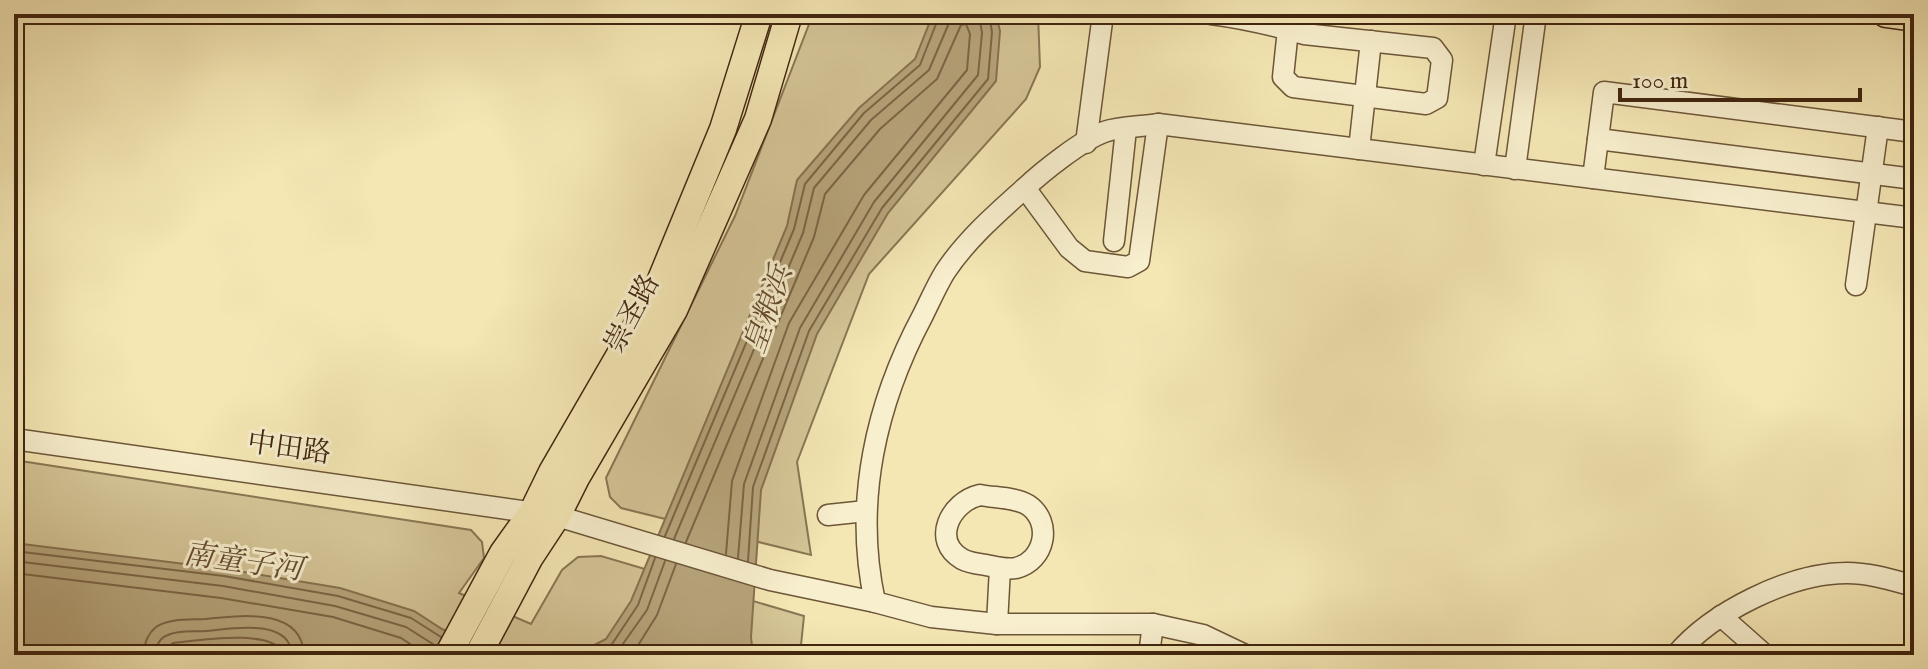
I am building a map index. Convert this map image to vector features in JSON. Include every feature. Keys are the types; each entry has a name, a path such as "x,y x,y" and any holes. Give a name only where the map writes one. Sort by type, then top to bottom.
{"main road":[{"name":"崇圣路","path":"478,655 530,557 545,514 655,294 723,129 759,14"},
{"name":"崇圣路","path":"448,655 503,553 545,514 576,478 674,310 758,119 789,14"},
{"path":"1886,14 1914,18"}],"street":[{"path":"1086,143 1103,14"},
{"path":"1211,14 1250,19 1288,29 1304,34 1433,48 1442,60 1437,98 1426,104 1293,87 1283,77 1288,29"},
{"path":"1484,165 1506,14"},
{"path":"1515,169 1536,14"},
{"path":"1359,149 1371,41"},
{"path":"1593,178 1604,92 1914,132"},
{"path":"1025,188 1069,248 1085,261 1128,267 1139,261 1158,124"},
{"path":"875,602 870,578 866,511 870,471 881,412 903,351 946,271 993,216 1047,168 1103,132 1158,124 1914,218"},
{"path":"1856,285 1878,127"},
{"path":"1114,241 1126,129"},
{"path":"1598,139 1914,179"},
{"name":"中田路","path":"14,439 545,514 770,580 931,617 997,624 1153,624 1203,635 1245,655"},
{"path":"980,495 1017,501 1037,514 1043,537 1034,558 1024,565 1000,568 964,560 949,544 948,522 959,503 980,495"},
{"path":"828,515 866,511"},
{"path":"997,624 1000,568"},
{"path":"1676,655 1689,640 1746,601 1810,578 1847,573 1884,577 1914,586"},
{"path":"1721,616 1765,655"},
{"path":"1149,655 1153,624"}],"shaded area":[{"path":"813,14 1038,14 1040,67 1026,99 869,274 797,462 811,555 621,508 610,497 606,478 735,216"},
{"path":"14,460 471,530 482,542 484,558 459,593 531,624 562,570 578,557 601,556 804,616 800,655 14,655"}],"water":[{"name":"皇粮浜","path":"933,14 996,14 1000,31 996,81 888,213 817,334 761,490 751,637 753,655 575,655 606,639 631,601 787,226 797,180 859,108 915,59"},
{"path":"14,543 226,569 340,588 414,611 442,629 497,655 278,655 270,649 248,646 122,655 14,655"}],"water label":[{"name":"南童子河","path":"243,563"}]}
